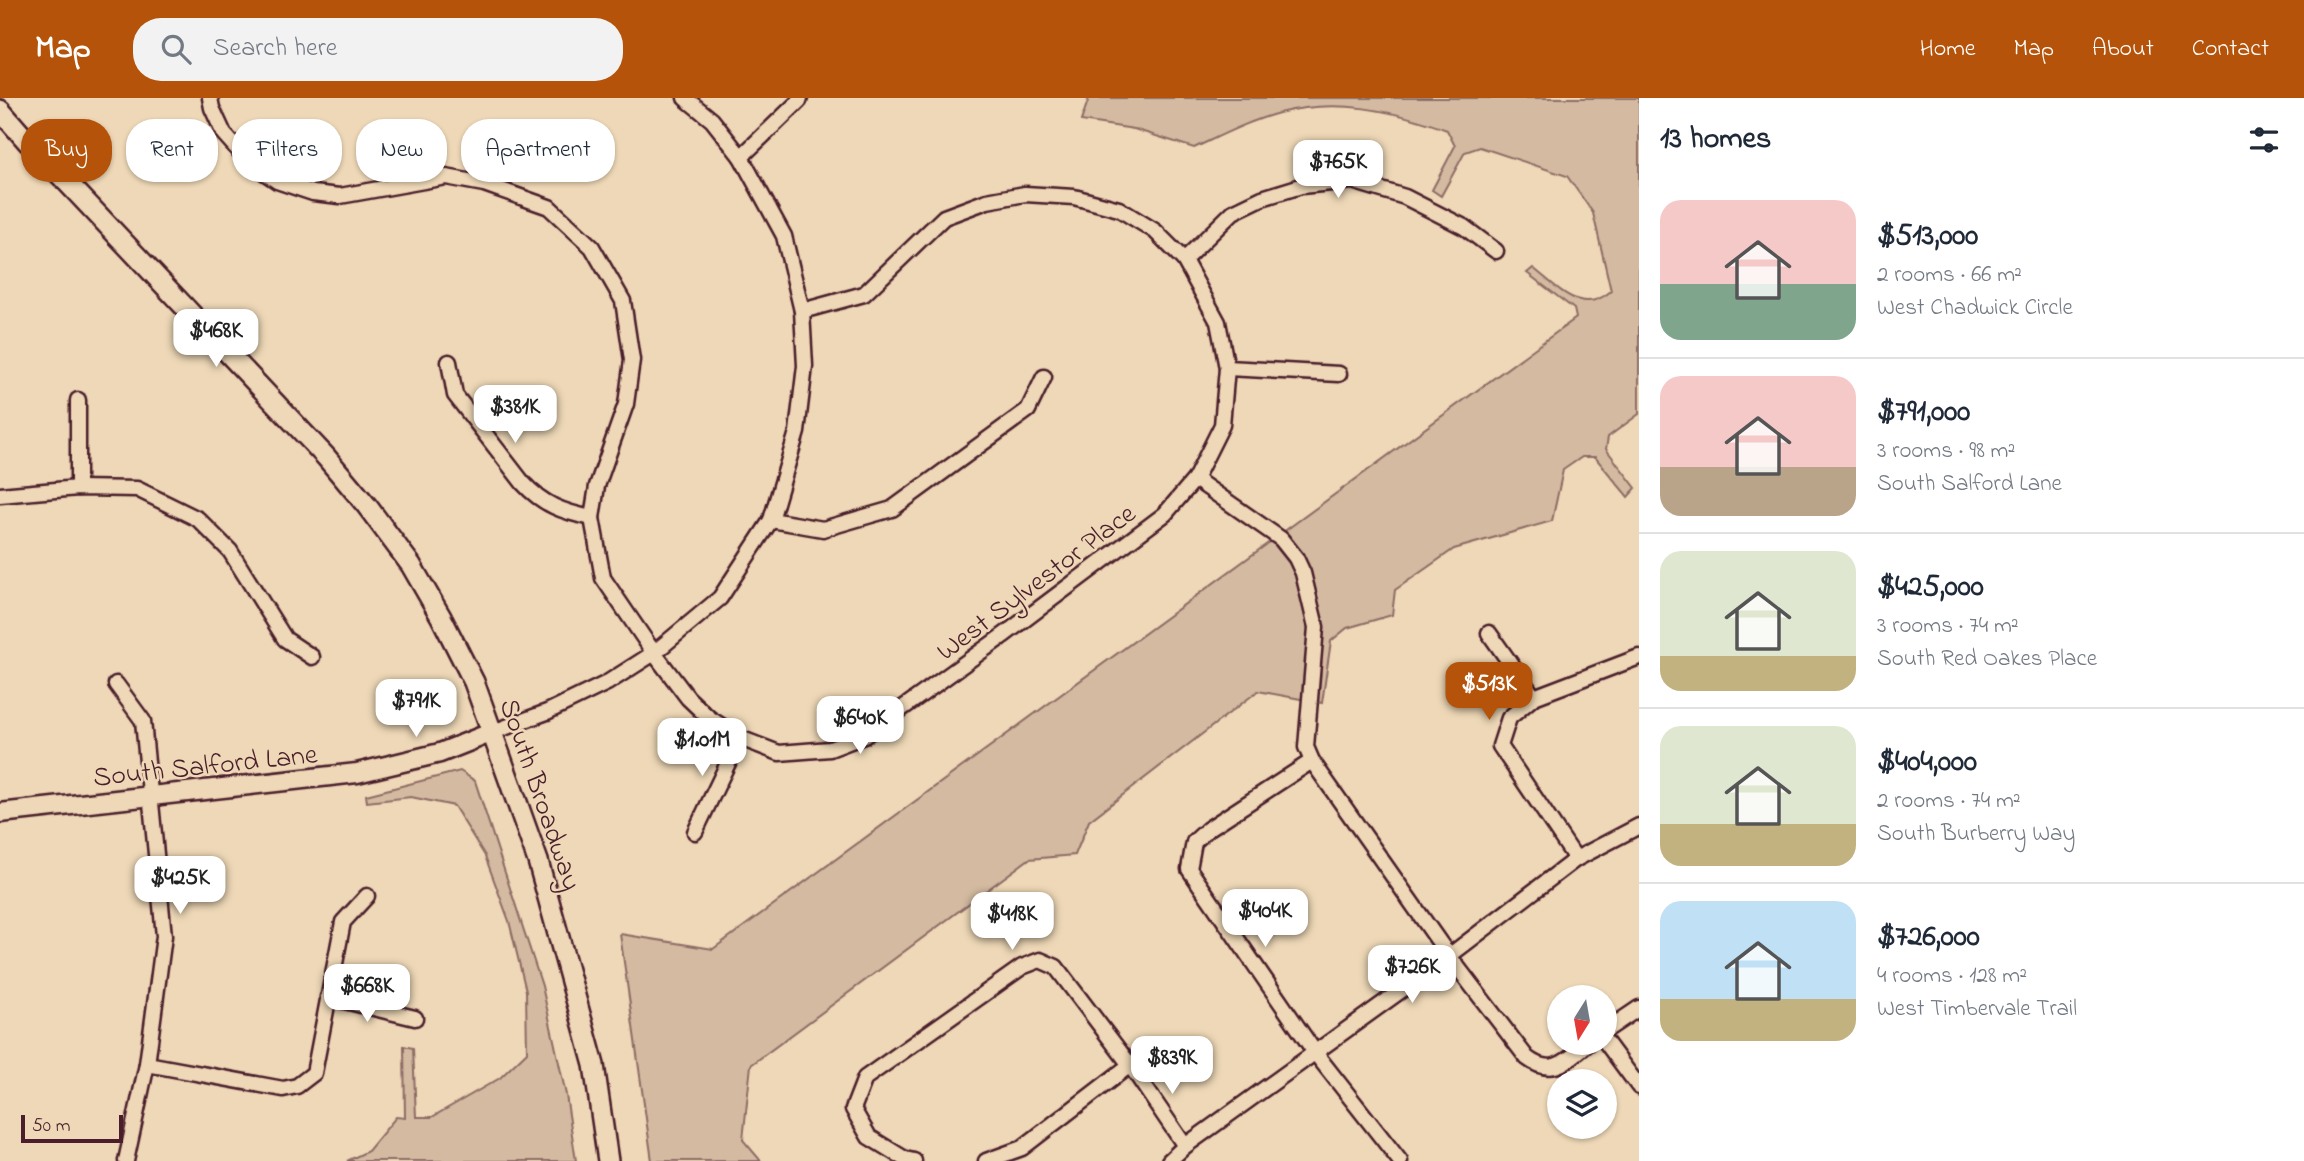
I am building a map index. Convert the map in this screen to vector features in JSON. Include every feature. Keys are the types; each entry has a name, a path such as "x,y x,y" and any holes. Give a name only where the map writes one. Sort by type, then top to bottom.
{"main road":[{"name":"South Broadway","path":"0,110 326,457 411,565 474,682 538,861 594,1065 608,1161"}],"street":[{"name":"West Sylvestor Place","path":"210,98 224,134 249,162 277,181 313,193 340,196 446,177 484,184 548,207 592,247 623,300 632,360 626,404 597,486 592,518 603,578 688,698 709,718 740,738 779,752 830,749 864,736 1165,514 1195,479 1222,425 1227,368 1218,322 1184,260 1155,231 1119,209 1074,197 1025,194 987,201 944,217 864,293 802,311"},
{"path":"493,732 547,712 607,683 654,653 720,598 771,520 797,432 805,366 802,311 784,236 741,157 712,120 685,98"},
{"path":"741,157 800,98"},
{"path":"1184,260 1233,212 1262,198 1301,186 1352,181 1405,197 1464,227 1496,251"},
{"path":"449,362 455,395 534,496 564,513 592,518"},
{"path":"1227,368 1339,374"},
{"path":"771,520 823,529 892,509 1028,410 1044,377"},
{"path":"78,400 78,488"},
{"path":"1195,479 1281,539 1296,558 1303,573 1317,626 1306,747 1312,761 1449,956 1527,1058 1538,1067 1557,1067 1573,1055"},
{"path":"0,495 78,488 137,489 198,519 230,551 285,639 312,657"},
{"path":"1489,633 1534,697"},
{"path":"1576,859 1500,747 1509,718 1534,697 1639,657"},
{"path":"116,684 143,721 164,936 147,1064 126,1161"},
{"name":"South Salford Lane","path":"0,814 357,773 440,752 493,732"},
{"path":"695,832 740,738"},
{"path":"1312,761 1194,842 1189,869 1316,1054 1400,1161"},
{"path":"1169,1161 1185,1146 1316,1054 1576,859 1639,826"},
{"path":"147,1064 283,1089 297,1086 314,1073 343,922 367,896"},
{"path":"914,1161 905,1159 869,1137 853,1108 865,1078 1022,967 1040,960 1056,967 1130,1065 1185,1146"},
{"path":"328,997 415,1018"},
{"path":"1617,1023 1639,1008"},
{"path":"1615,1055 1639,1087"},
{"path":"986,1161 1022,1148 1130,1065"}],"shaded area":[{"path":"1089,98 1639,98 1639,414 1608,437 1606,449 1636,488 1628,497 1595,457 1582,457 1563,470 1552,521 1454,549 1395,590 1392,615 1347,628 1331,641 1322,703 1258,691 1089,821 1075,855 1029,859 751,1065 743,1140 761,1161 652,1161 620,934 713,949 1576,318 1574,309 1527,273 1533,268 1561,290 1580,300 1590,301 1611,291 1593,213 1567,176 1480,147 1465,152 1441,196 1432,190 1455,146 1447,130 1364,108 1322,107 1268,116 1194,148 1134,129 1081,121"},
{"path":"460,771 475,781 542,986 566,1095 576,1161 347,1161 368,1151 396,1117 405,1118 404,1046 413,1048 416,1117 432,1117 500,1078 527,1052 526,991 509,921 485,856 454,806 411,797 367,802 366,795"}]}
